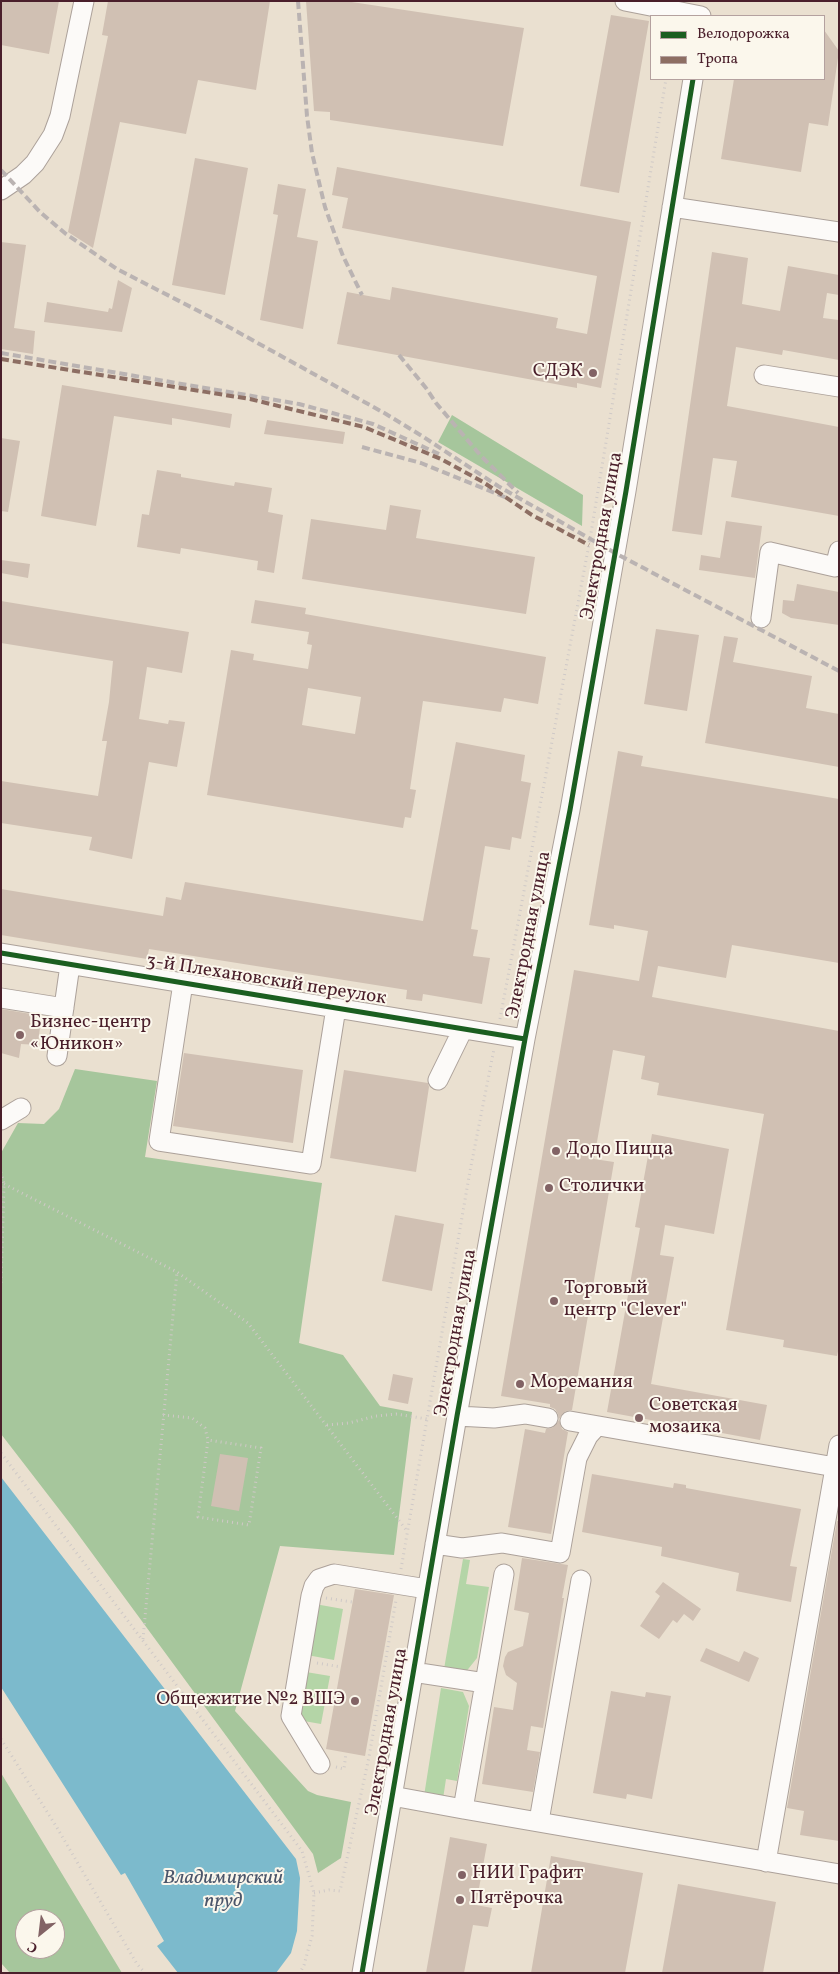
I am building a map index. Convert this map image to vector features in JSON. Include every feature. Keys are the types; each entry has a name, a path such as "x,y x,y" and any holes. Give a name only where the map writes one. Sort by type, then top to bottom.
{"street":[{"path":"1,190 23,175 35,163 53,135 60,116 84,1"},
{"path":"624,1 697,15"},
{"path":"702,15 706,1"},
{"name":"Электродная улица","path":"362,1973 457,1416 525,1039 570,810 623,509 693,80"},
{"path":"672,207 839,232"},
{"path":"764,375 839,387"},
{"path":"761,618 770,552 835,567 839,551"},
{"name":"3-й Плехановский переулок","path":"1,953 525,1039"},
{"path":"57,1056 70,964"},
{"path":"183,983 158,1141 311,1164 336,1008"},
{"path":"1,998 64,1008"},
{"path":"438,1080 463,1028"},
{"path":"1,1120 22,1108"},
{"path":"457,1416 494,1418 526,1414 548,1418"},
{"path":"570,1421 835,1466"},
{"path":"435,1544 462,1548 502,1543 560,1553 578,1458 588,1436 597,1426"},
{"path":"766,1862 839,1445"},
{"path":"320,1764 291,1716 311,1596 319,1579 334,1574 427,1590"},
{"path":"464,1809 504,1574"},
{"path":"540,1821 581,1580"},
{"path":"413,1672 485,1682"},
{"path":"392,1796 839,1874"}],"path":[{"path":"499,1022 590,539 666,80"},
{"path":"314,1893 329,1890 340,1891 369,1757 470,1171 494,1046"},
{"path":"1,1172 4,1184 2,1285"},
{"path":"4,1184 177,1272 248,1323 408,1532"},
{"path":"143,1639 177,1272"},
{"path":"326,1425 349,1423 376,1416 396,1414 427,1419"},
{"path":"163,1415 192,1418 205,1428 208,1440 198,1517 249,1525 261,1448 208,1440"},
{"path":"1,1453 302,1851 314,1893 312,1936 300,1973"},
{"path":"311,1596 352,1602"},
{"path":"300,1660 341,1668"},
{"path":"1,1739 56,1826 137,1964 145,1973"}],"green space":[{"path":"452,415 583,495 582,526 438,442"},
{"path":"75,1069 157,1081 145,1157 322,1183 299,1343 343,1355 380,1406 412,1412 394,1555 280,1546 235,1711 308,1791 317,1795 351,1802 341,1858 318,1873 313,1854 72,1526 1,1434 1,1153 18,1123 44,1124 59,1109"},
{"path":"463,1559 470,1560 466,1584 489,1587 477,1658 465,1673 444,1669"},
{"path":"315,1604 343,1609 334,1660 307,1655"},
{"path":"306,1672 330,1676 321,1724 298,1720"},
{"path":"441,1688 463,1692 469,1706 457,1781 446,1779 443,1799 424,1796"},
{"path":"1,1773 122,1973 10,1973 1,1963"}],"water":[{"name":"Владимирский пруд","path":"1,1477 296,1859 300,1878 297,1931 291,1953 276,1973 178,1973 157,1946 164,1941 125,1873 121,1875 1,1687"}],"building":[{"path":"1,1 59,1 49,54 1,45"},
{"path":"108,1 270,1 256,90 198,80 186,134 120,122 93,248 68,232 108,36 102,35"},
{"path":"306,1 345,1 524,28 503,146 330,120 330,112 314,111"},
{"path":"611,15 649,21 619,193 580,186"},
{"path":"825,31 839,51 828,126 809,123 801,172 721,159 734,80 825,80"},
{"path":"195,158 248,168 225,295 172,285"},
{"path":"337,167 631,222 601,388 577,383 577,388 337,344 347,292 390,300 392,287 558,318 556,328 587,334 597,276 342,228 348,198 332,195"},
{"path":"278,184 306,189 297,237 318,241 303,329 260,320 278,215 273,214"},
{"path":"1,242 26,245 14,328 35,331 33,354 1,349"},
{"path":"712,252 748,258 742,304 780,311 788,266 839,275 839,295 827,293 823,318 839,320 839,360 783,350 782,355 736,347 727,406 839,427 839,516 731,497 737,461 713,458 702,535 672,531"},
{"path":"118,280 132,288 122,332 44,322 47,302 108,312 109,308 112,309"},
{"path":"62,385 232,414 230,428 172,418 172,425 114,416 96,526 41,516"},
{"path":"267,420 345,432 343,444 264,434"},
{"path":"1,438 20,441 8,512 1,511"},
{"path":"157,470 181,474 181,477 234,486 235,482 272,488 268,512 283,515 274,573 257,570 258,561 181,548 180,554 137,547 142,514 149,515"},
{"path":"390,505 421,510 416,538 535,557 526,614 302,579 311,519 386,530"},
{"path":"726,521 762,526 755,578 699,570 701,555 720,558"},
{"path":"1,560 30,564 28,578 1,573"},
{"path":"797,584 839,592 839,625 791,618 782,613 783,600 794,601"},
{"path":"255,600 306,608 305,614 546,657 538,704 504,698 501,712 423,701 410,789 416,790 411,818 405,817 403,828 207,795 231,650 254,654 253,660 308,669 312,645 307,644 309,632 251,623","holes":["308,688 361,697 355,734 302,725"]},
{"path":"1,601 189,632 182,673 147,667 139,719 168,724 169,720 185,722 177,767 149,762 132,859 89,850 92,837 1,823 1,781 98,796 107,741 102,741 109,702 113,661 1,643"},
{"path":"656,629 699,635 687,711 644,704"},
{"path":"724,636 738,638 733,662 812,676 806,708 839,714 839,767 705,743"},
{"path":"456,742 525,755 521,781 531,783 521,839 512,837 510,850 485,846 471,929 478,930 473,956 490,958 482,1004 423,994 422,1001 406,999 407,990 149,949 147,959 1,935 1,889 163,916 166,897 181,900 185,882 423,921"},
{"path":"618,751 643,756 641,766 839,799 839,963 732,945 726,978 658,966 652,997 839,1031 839,1347 837,1356 783,1347 784,1340 726,1330 764,1114 657,1095 659,1083 641,1079 645,1056 613,1050 594,1159 614,1162 572,1410 566,1411 559,1419 555,1409 550,1407 550,1404 501,1396 574,970 639,981 648,931 614,925 614,929 589,925"},
{"name":"Бизнес-центр «Юникон»","path":"1,1009 31,1014 30,1023 40,1027 38,1045 21,1044 19,1058 1,1053"},
{"path":"184,1053 303,1070 293,1143 173,1126"},
{"path":"344,1070 428,1083 429,1087 416,1172 330,1158"},
{"path":"652,1134 729,1149 714,1234 665,1225 660,1255 674,1257 651,1384 767,1405 760,1440 607,1412 640,1228 635,1227"},
{"path":"395,1215 444,1224 432,1291 382,1281"},
{"path":"393,1374 413,1378 408,1404 388,1400"},
{"path":"559,1420 562,1429 568,1432 551,1534 508,1527 525,1429 545,1433 546,1429 552,1428"},
{"path":"220,1454 248,1458 239,1511 211,1506"},
{"path":"592,1474 673,1488 674,1483 686,1485 686,1488 801,1509 790,1566 797,1567 791,1602 736,1591 739,1573 661,1556 662,1547 582,1532"},
{"path":"837,1521 839,1521 839,1841 800,1835 804,1811 787,1808"},
{"path":"522,1558 568,1565 543,1728 531,1726 527,1750 540,1752 533,1792 482,1784 494,1707 513,1710 517,1683 506,1675 503,1666 508,1652 523,1646 529,1613 514,1610"},
{"path":"663,1582 701,1609 693,1621 684,1614 677,1623 673,1620 659,1639 640,1626 660,1596 655,1592"},
{"name":"Общежитие №2 ВШЭ","path":"355,1589 394,1595 365,1756 326,1749"},
{"path":"706,1648 739,1662 744,1651 759,1658 749,1682 700,1661"},
{"path":"611,1691 645,1697 646,1692 671,1696 652,1799 627,1794 626,1799 593,1793"},
{"name":"НИИ Графит","path":"450,1837 487,1844 476,1905 492,1908 488,1927 473,1925 464,1973 426,1973"},
{"path":"551,1856 643,1873 625,1973 531,1973"},
{"path":"678,1884 776,1902 763,1973 662,1973"}],"railway":[{"path":"298,1 307,116 312,153 325,207 343,256 362,295"},
{"path":"1,170 40,212 66,234 117,269 218,321 386,414 498,486 615,553 839,671"},
{"path":"1,353 299,404 373,424 439,454"},
{"path":"399,355 436,403 481,456 518,493"},
{"path":"362,447 421,463 507,498"}],"marked path":[{"path":"1,359 250,399 364,427 441,459 483,482 532,515 589,545"}],"cycle path":[{"path":"362,1973 457,1416 525,1039 570,810 626,491 693,80"},
{"path":"1,953 525,1039"}],"place":[{"name":"СДЭК","path":"593,373"},
{"name":"Бизнес-центр «Юникон»","path":"20,1035"},
{"name":"Додо Пицца","path":"556,1151"},
{"name":"Столички","path":"549,1188"},
{"name":"Торговый центр \"Clever\"","path":"554,1301"},
{"name":"Моремания","path":"520,1384"},
{"name":"Советская мозаика","path":"639,1418"},
{"name":"Общежитие №2 ВШЭ","path":"355,1701"},
{"name":"НИИ Графит","path":"462,1875"},
{"name":"Пятёрочка","path":"460,1900"}]}
